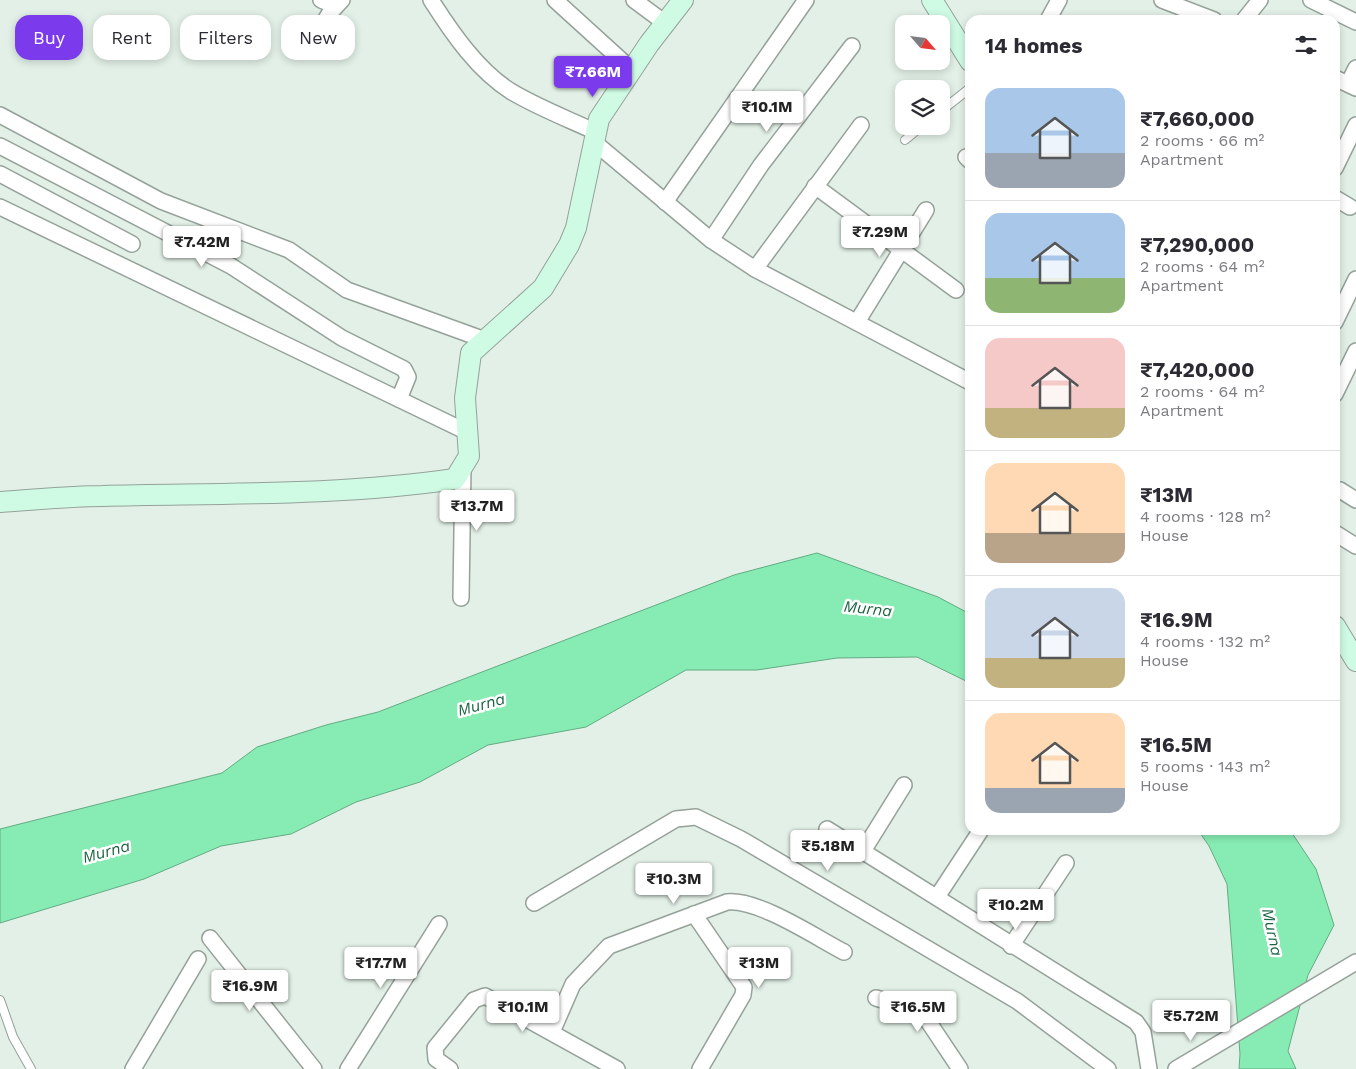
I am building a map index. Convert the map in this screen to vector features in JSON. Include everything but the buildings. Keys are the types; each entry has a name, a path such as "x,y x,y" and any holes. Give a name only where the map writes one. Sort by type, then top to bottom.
{"street":[{"path":"321,0 339,3"},
{"path":"431,0 465,50 511,91 595,137 665,202 711,240 755,269 965,379"},
{"path":"555,0 632,70"},
{"path":"634,0 666,23"},
{"path":"0,502 100,496 224,494 406,486 454,479 469,456 465,398 471,353 543,288 572,236 599,119 683,0"},
{"path":"665,202 806,0"},
{"path":"932,0 965,53"},
{"path":"1051,15 1059,0"},
{"path":"1162,0 1190,5 1206,15"},
{"path":"1248,15 1260,0"},
{"path":"1311,0 1356,22"},
{"path":"329,15 339,3"},
{"path":"711,240 761,165 852,46"},
{"path":"1346,83 1356,68"},
{"path":"0,115 161,201 289,250 347,290 485,340"},
{"path":"755,269 861,125"},
{"path":"1340,158 1356,125"},
{"path":"0,146 231,266 342,338 404,369 408,377 399,399"},
{"path":"0,174 132,244"},
{"path":"815,186 956,290"},
{"path":"80,216 90,193"},
{"path":"1340,201 1350,208"},
{"path":"0,207 467,432"},
{"path":"857,322 926,210"},
{"path":"1340,314 1353,295 1356,279"},
{"path":"1340,384 1356,351"},
{"path":"461,598 463,466"},
{"path":"1340,490 1356,500"},
{"path":"1340,536 1356,546"},
{"path":"1340,634 1356,661"},
{"path":"863,851 904,785"},
{"path":"534,903 676,819 696,817 741,839 1017,1001 1108,1069"},
{"path":"827,829 937,897 1011,946 1136,1022 1143,1032 1149,1069"},
{"path":"937,897 978,835"},
{"path":"1011,946 1066,863"},
{"path":"552,1032 573,984 601,952 625,939 727,902 747,903 844,952"},
{"path":"694,914 744,987 743,995 700,1069"},
{"path":"348,1069 439,924"},
{"path":"210,938 314,1069"},
{"path":"133,1069 198,959"},
{"path":"1176,1069 1356,962"},
{"path":"450,1069 436,1059 435,1048 480,996 489,997 616,1069"},
{"path":"876,998 913,1009 926,1018 960,1069"}],"lane":[{"path":"950,104 965,92"},
{"path":"904,140 910,135"},
{"path":"0,1000 13,1037 31,1069"}],"water":[{"name":"Murna","path":"817,553 938,597 965,611 965,681 917,657 837,658 757,670 686,670 586,727 488,745 420,782 356,802 291,834 221,846 144,879 0,923 0,829 222,773 257,747 326,725 378,712 734,575"},
{"name":"Murna","path":"1201,835 1293,835 1316,869 1334,925 1308,975 1288,1051 1296,1069 1239,1069 1240,1054 1227,884 1209,846"}]}
